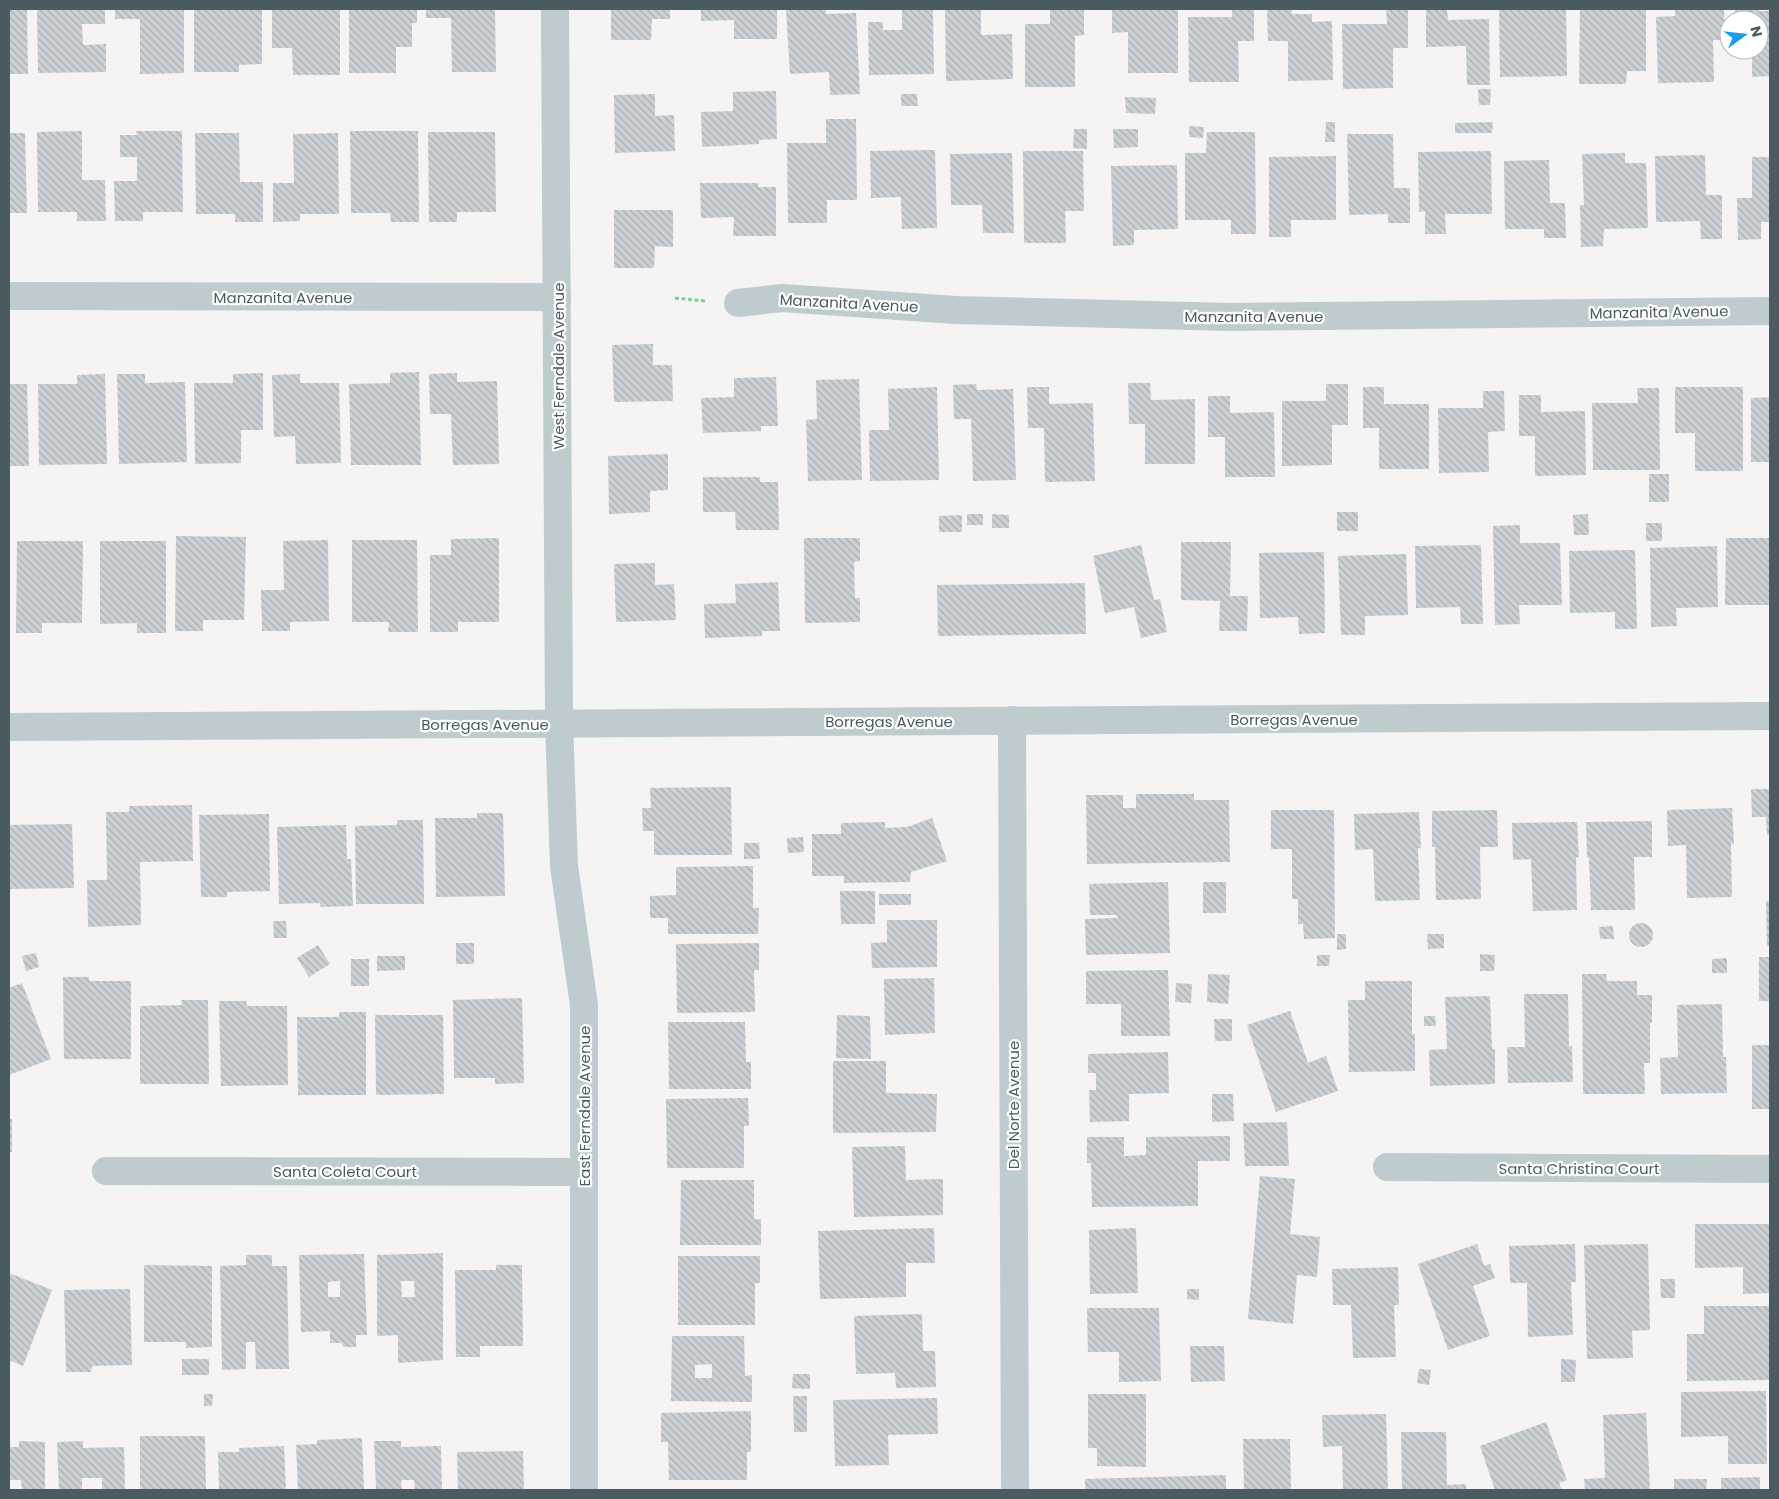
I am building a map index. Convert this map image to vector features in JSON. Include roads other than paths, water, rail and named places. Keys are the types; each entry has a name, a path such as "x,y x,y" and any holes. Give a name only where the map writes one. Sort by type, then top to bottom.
{"street":[{"name":"West Ferndale Avenue","path":"555,9 560,723"},
{"name":"Manzanita Avenue","path":"9,296 557,297"},
{"name":"Manzanita Avenue","path":"738,303 782,298 956,310 1230,317 1770,311"},
{"name":"Borregas Avenue","path":"9,727 1770,716"},
{"name":"Del Norte Avenue","path":"1012,720 1014,1490"},
{"name":"East Ferndale Avenue","path":"560,723 564,866 584,1005 584,1490"},
{"name":"Santa Christina Court","path":"1387,1167 1770,1169"},
{"name":"Santa Coleta Court","path":"106,1171 584,1172"}]}
